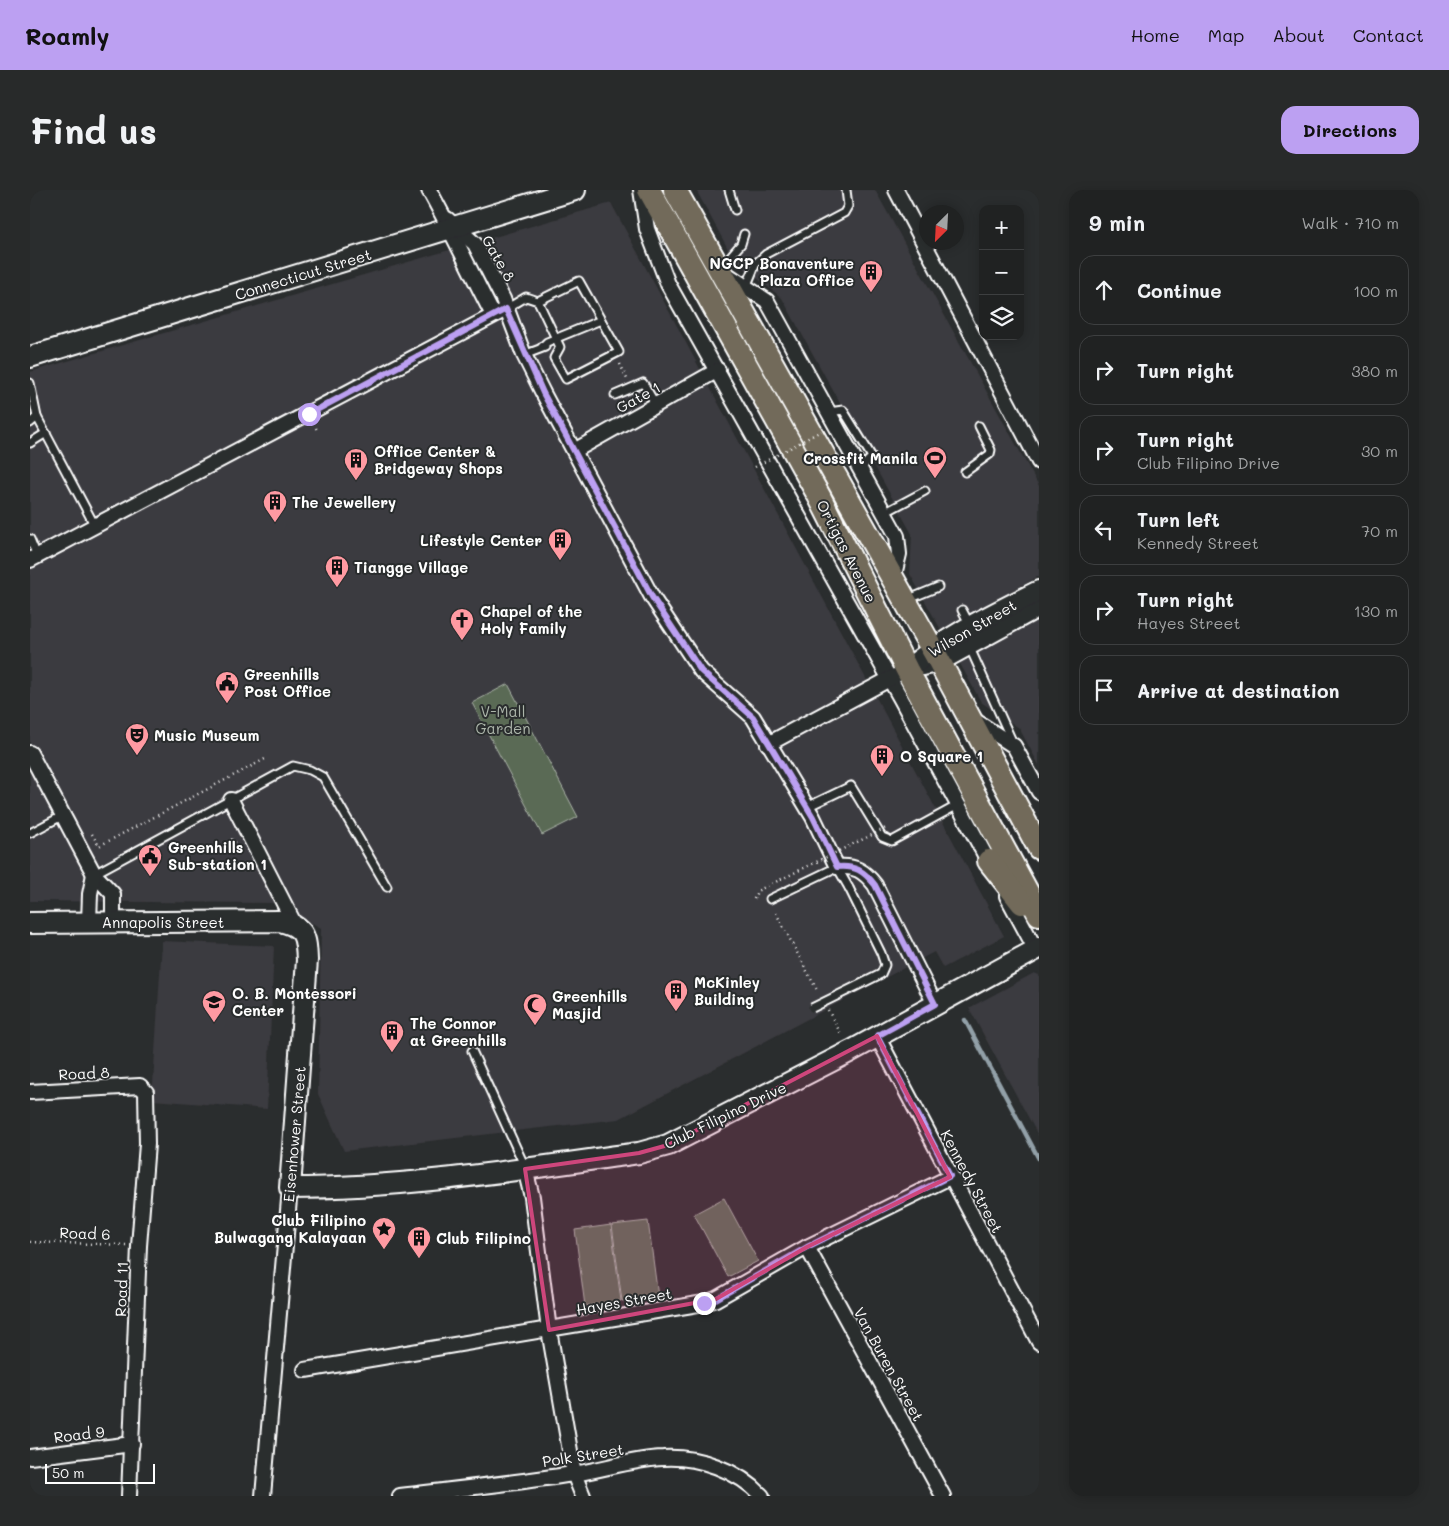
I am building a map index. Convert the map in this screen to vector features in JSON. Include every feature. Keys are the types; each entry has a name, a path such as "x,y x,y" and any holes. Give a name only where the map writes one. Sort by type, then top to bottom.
{"main road":[{"name":"Ortigas Avenue","path":"649,190 819,496 898,675 1038,912"},
{"name":"Ortigas Avenue","path":"675,190 936,655 1039,848"},
{"path":"989,862 1021,902 1038,912"}],"street":[{"path":"429,190 451,225"},
{"name":"Connecticut Street","path":"30,357 451,225 575,190"},
{"path":"641,190 646,229 668,284 898,675 958,805 1038,949"},
{"path":"896,190 1039,462"},
{"name":"Gate 8","path":"451,225 475,244 503,299 524,355 652,597 691,659 701,671 753,717 806,807 837,867"},
{"name":"Gate 8","path":"451,225 493,315"},
{"path":"720,269 747,285 767,300 896,536 899,554 893,579"},
{"path":"34,558 506,309"},
{"name":"Gate 1","path":"574,451 718,370"},
{"name":"Wilson Street","path":"898,675 936,655 967,627 1039,591"},
{"name":"Wilson Street","path":"967,627 1039,606"},
{"path":"768,744 898,675"},
{"path":"968,716 982,723 1014,746 1039,792"},
{"path":"30,753 94,874 112,894 113,922"},
{"path":"231,800 295,924"},
{"path":"837,867 851,866 861,870 875,885 935,1004"},
{"path":"90,922 90,894 94,874"},
{"path":"272,922 278,909 274,884"},
{"name":"Annapolis Street","path":"30,923 272,922 295,924"},
{"name":"Eisenhower Street","path":"263,1496 308,960 304,934 295,924"},
{"name":"Club Filipino Drive","path":"290,1188 336,1188 443,1180 639,1153 668,1145 877,1036 1038,949"},
{"name":"Kennedy Street","path":"877,1036 1039,1342"},
{"name":"Road 8","path":"30,1092 140,1086"},
{"name":"Road 11","path":"129,1496 139,1246 147,1144 146,1092 140,1086"},
{"path":"526,1169 532,1197 548,1330 574,1474 583,1496"},
{"name":"Hayes Street","path":"305,1370 710,1301 807,1247 950,1176"},
{"name":"Van Buren Street","path":"807,1247 943,1496"},
{"name":"Road 9","path":"30,1457 132,1444"},
{"name":"Polk Street","path":"400,1496 574,1474 662,1458 693,1460 731,1472 751,1484 762,1496"}],"lane":[{"path":"729,190 735,210"},
{"path":"747,285 756,264 766,254 844,213 848,206 846,190"},
{"path":"720,269 741,244 744,234"},
{"path":"506,309 526,297 538,301 580,281 620,352 568,380 564,378 554,358 560,349 538,301"},
{"path":"524,355 548,346 556,340 601,320"},
{"path":"30,383 38,416 94,526"},
{"path":"615,395 643,383 656,405"},
{"path":"30,423 38,416"},
{"path":"965,472 990,454 991,450 979,426"},
{"path":"30,443 46,433"},
{"path":"884,513 925,491"},
{"path":"30,539 34,558"},
{"path":"905,601 938,587"},
{"path":"967,627 1014,746"},
{"path":"94,874 293,766 323,777 387,887"},
{"path":"806,807 851,786 882,837 892,841 958,805"},
{"path":"30,833 62,816"},
{"path":"770,899 837,867 881,953 885,965 881,974 812,1008"},
{"path":"472,1050 526,1169"}],"path":[{"path":"316,428 318,432"},
{"path":"755,467 821,431"},
{"path":"92,834 99,846 267,758"},
{"path":"754,899 757,891 886,828"},
{"path":"776,913 822,998"},
{"path":"826,1007 850,1050"},
{"name":"Road 6","path":"30,1242 139,1246"}],"highlighted area":[{"path":"877,1036 950,1177 807,1247 716,1299 549,1330 525,1169 639,1153 668,1145"}],"shaded area":[{"path":"696,190 875,190 1039,486 1039,576 941,630 910,574 912,534 782,298 734,260"},
{"path":"611,203 1004,936 943,968 934,952 619,1119 344,1151 318,1094 321,928 275,903 30,901 30,372"},
{"path":"1039,618 1039,765 1019,728 981,702 958,660"},
{"name":"O. B. Montessori Center","path":"162,941 274,946 267,1109 152,1100"},
{"path":"1034,973 1039,975 1039,1137 969,1008"}],"green space":[{"name":"V-Mall Garden","path":"508,684 578,817 542,835 472,703"},
{"path":"724,1198 758,1261 728,1277 694,1214"},
{"path":"648,1221 658,1297 622,1301 612,1225"},
{"path":"611,1225 621,1301 585,1306 575,1230"}],"waterway":[{"path":"965,1020 1039,1159"}],"place":[{"name":"NGCP Bonaventure Plaza Office","path":"871,293"},
{"name":"Crossfit Manila","path":"935,479"},
{"name":"Office Center & Bridgeway Shops","path":"356,481"},
{"name":"The Jewellery","path":"275,523"},
{"name":"Lifestyle Center","path":"560,561"},
{"name":"Tiangge Village","path":"337,588"},
{"name":"Chapel of the Holy Family","path":"462,641"},
{"name":"Greenhills Post Office","path":"227,704"},
{"name":"Music Museum","path":"137,756"},
{"name":"O Square 1","path":"882,777"},
{"name":"Greenhills Sub-station 1","path":"150,877"},
{"name":"McKinley Building","path":"676,1012"},
{"name":"O. B. Montessori Center","path":"214,1023"},
{"name":"Greenhills Masjid","path":"535,1026"},
{"name":"The Connor at Greenhills","path":"392,1053"},
{"name":"Club Filipino Bulwagang Kalayaan","path":"384,1250"},
{"name":"Club Filipino","path":"419,1259"}],"route":[{"path":"309,414 506,309 524,355 543,393 652,597 691,659 701,671 753,717 813,817 837,867 851,866 861,870 875,885 935,1004 877,1036 950,1176 807,1247 716,1299 704,1303"}]}
